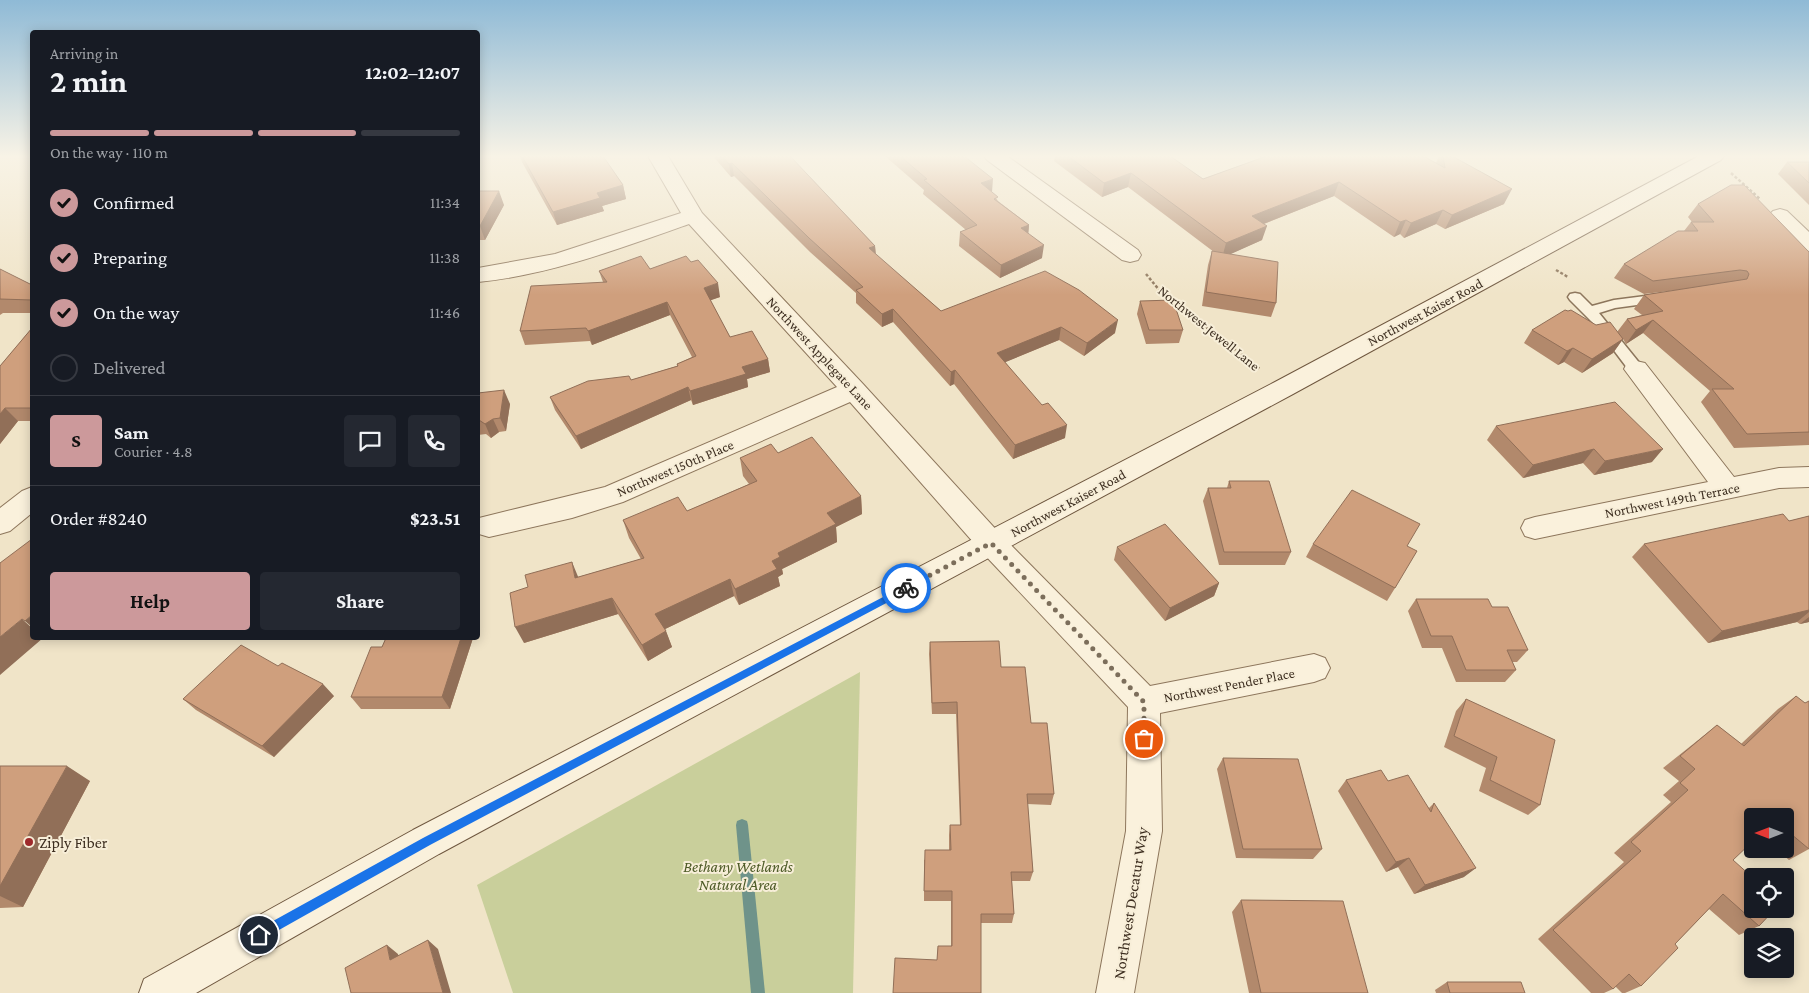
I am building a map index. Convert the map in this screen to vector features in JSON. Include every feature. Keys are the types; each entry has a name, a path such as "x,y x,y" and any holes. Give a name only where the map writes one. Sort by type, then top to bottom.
{"street":[{"name":"Northwest Applegate Lane","path":"685,202 693,216 854,390 991,543"},
{"path":"1058,202 1130,255"},
{"name":"Northwest Kaiser Road","path":"158,993 195,983 426,842 1284,388 1628,202"},
{"path":"1780,214 1809,244"},
{"path":"480,275 513,271 568,258 693,216"},
{"path":"1636,369 1728,489"},
{"name":"Northwest 150th Place","path":"489,526 572,508 613,495 854,390"},
{"name":"Northwest 149th Terrace","path":"1535,528 1779,478 1809,477"},
{"path":"0,523 30,500"},
{"path":"991,543 1144,702"},
{"name":"Northwest Pender Place","path":"1144,702 1314,668"},
{"name":"Northwest Decatur Way","path":"1116,993 1144,831 1144,702"}],"lane":[{"path":"1590,311 1614,304 1672,296"},
{"path":"1575,297 1590,311 1636,369"}],"path":[{"path":"1763,202 1770,209 1780,214"},
{"name":"Northwest Jewell Lane","path":"1130,255 1160,291 1284,388"}],"green space":[{"name":"Bethany Wetlands Natural Area","path":"860,672 853,993 513,993 477,885"}],"building":[{"path":"480,202 493,202 480,226"},
{"path":"548,202 585,202 553,212"},
{"path":"772,202 834,202 875,246 869,248 941,311 1045,271 1079,290 1118,320 1087,343 1061,327 997,353 1042,405 1048,403 1067,425 1015,445 955,370 951,372 893,309 882,314 856,290 863,287"},
{"path":"950,202 998,202 1029,225 1021,228 1044,245 1001,265 960,232 977,225"},
{"path":"1171,202 1287,202 1252,216 1267,226 1226,243"},
{"path":"1370,202 1481,202 1452,215 1443,210 1411,223 1406,220 1400,222"},
{"path":"1701,202 1761,202 1809,252 1809,432 1747,434 1712,389 1734,389 1653,320 1636,330 1627,319 1663,311 1644,295 1747,279 1749,274 1747,271 1740,270 1653,281 1624,264 1678,231 1698,231 1691,222 1714,222 1698,204"},
{"path":"1212,251 1278,262 1276,303 1206,292"},
{"path":"641,256 650,269 686,256 691,262 698,260 718,283 704,288 730,337 752,331 768,359 742,367 746,374 690,391 688,387 576,436 550,397 588,381 629,376 631,380 678,366 677,364 696,356 667,302 588,331 586,328 520,331 531,286 607,282 599,271"},
{"path":"0,269 30,284 30,300 0,299"},
{"path":"1173,300 1183,330 1149,330 1140,301"},
{"path":"1565,310 1571,310 1596,325 1610,322 1623,339 1592,359 1573,348 1567,351 1532,330"},
{"path":"30,330 30,408 5,408 0,414 0,366"},
{"path":"504,390 500,418 493,419 485,424 480,421 480,393"},
{"path":"1615,402 1663,449 1605,461 1594,449 1533,465 1496,426"},
{"path":"812,437 861,496 827,513 836,524 778,553 780,557 772,561 777,569 735,589 730,579 655,614 666,631 642,645 612,598 515,627 510,593 528,587 525,575 572,562 575,578 644,558 623,520 678,497 687,511 757,481 740,458 771,444 778,453"},
{"path":"1229,481 1269,481 1291,552 1224,552 1208,488 1231,488"},
{"path":"1352,490 1420,524 1407,546 1417,551 1395,588 1313,544"},
{"path":"1783,514 1789,521 1809,516 1809,610 1722,631 1644,544"},
{"path":"1165,524 1219,583 1170,608 1117,547"},
{"path":"30,540 30,617 25,621 22,619 0,637 0,563"},
{"path":"1416,599 1488,599 1492,607 1508,607 1528,650 1507,650 1516,670 1466,670 1452,636 1431,636"},
{"path":"385,640 460,640 442,697 351,697 371,647 382,647"},
{"path":"999,641 1001,667 1025,667 1031,723 1047,723 1054,794 1027,794 1033,872 1011,872 1014,914 981,914 981,993 893,993 895,958 937,960 938,946 952,946 952,891 924,891 925,850 951,850 950,825 961,825 957,702 932,703 930,642"},
{"path":"241,645 278,666 282,663 323,684 262,746 183,699"},
{"path":"1796,696 1805,703 1809,701 1809,849 1794,836 1794,808 1744,808 1744,850 1733,860 1744,870 1744,913 1723,894 1675,944 1678,948 1641,986 1629,974 1613,989 1553,930 1641,851 1631,842 1688,790 1680,783 1695,769 1680,756 1717,725 1744,746"},
{"path":"1466,699 1555,740 1540,805 1490,780 1497,757 1454,736"},
{"path":"1223,758 1298,759 1322,849 1243,849"},
{"path":"0,766 67,766 0,886"},
{"path":"1381,770 1388,781 1408,775 1431,812 1434,803 1476,868 1425,885 1409,858 1396,862 1346,780"},
{"path":"1241,900 1343,901 1368,993 1261,993"},
{"path":"1750,918 1767,918 1759,926"},
{"path":"428,940 443,993 351,993 345,968 387,945 390,960"},
{"path":"1447,982 1521,982 1525,993 1450,993"}],"waterway":[{"path":"742,825 758,993"}],"way so far":[{"path":"906,588 991,543 1144,702 1144,739"}],"place":[{"name":"Ziply Fiber","path":"29,842"}],"route":[{"path":"259,935 426,842 906,588"}]}
